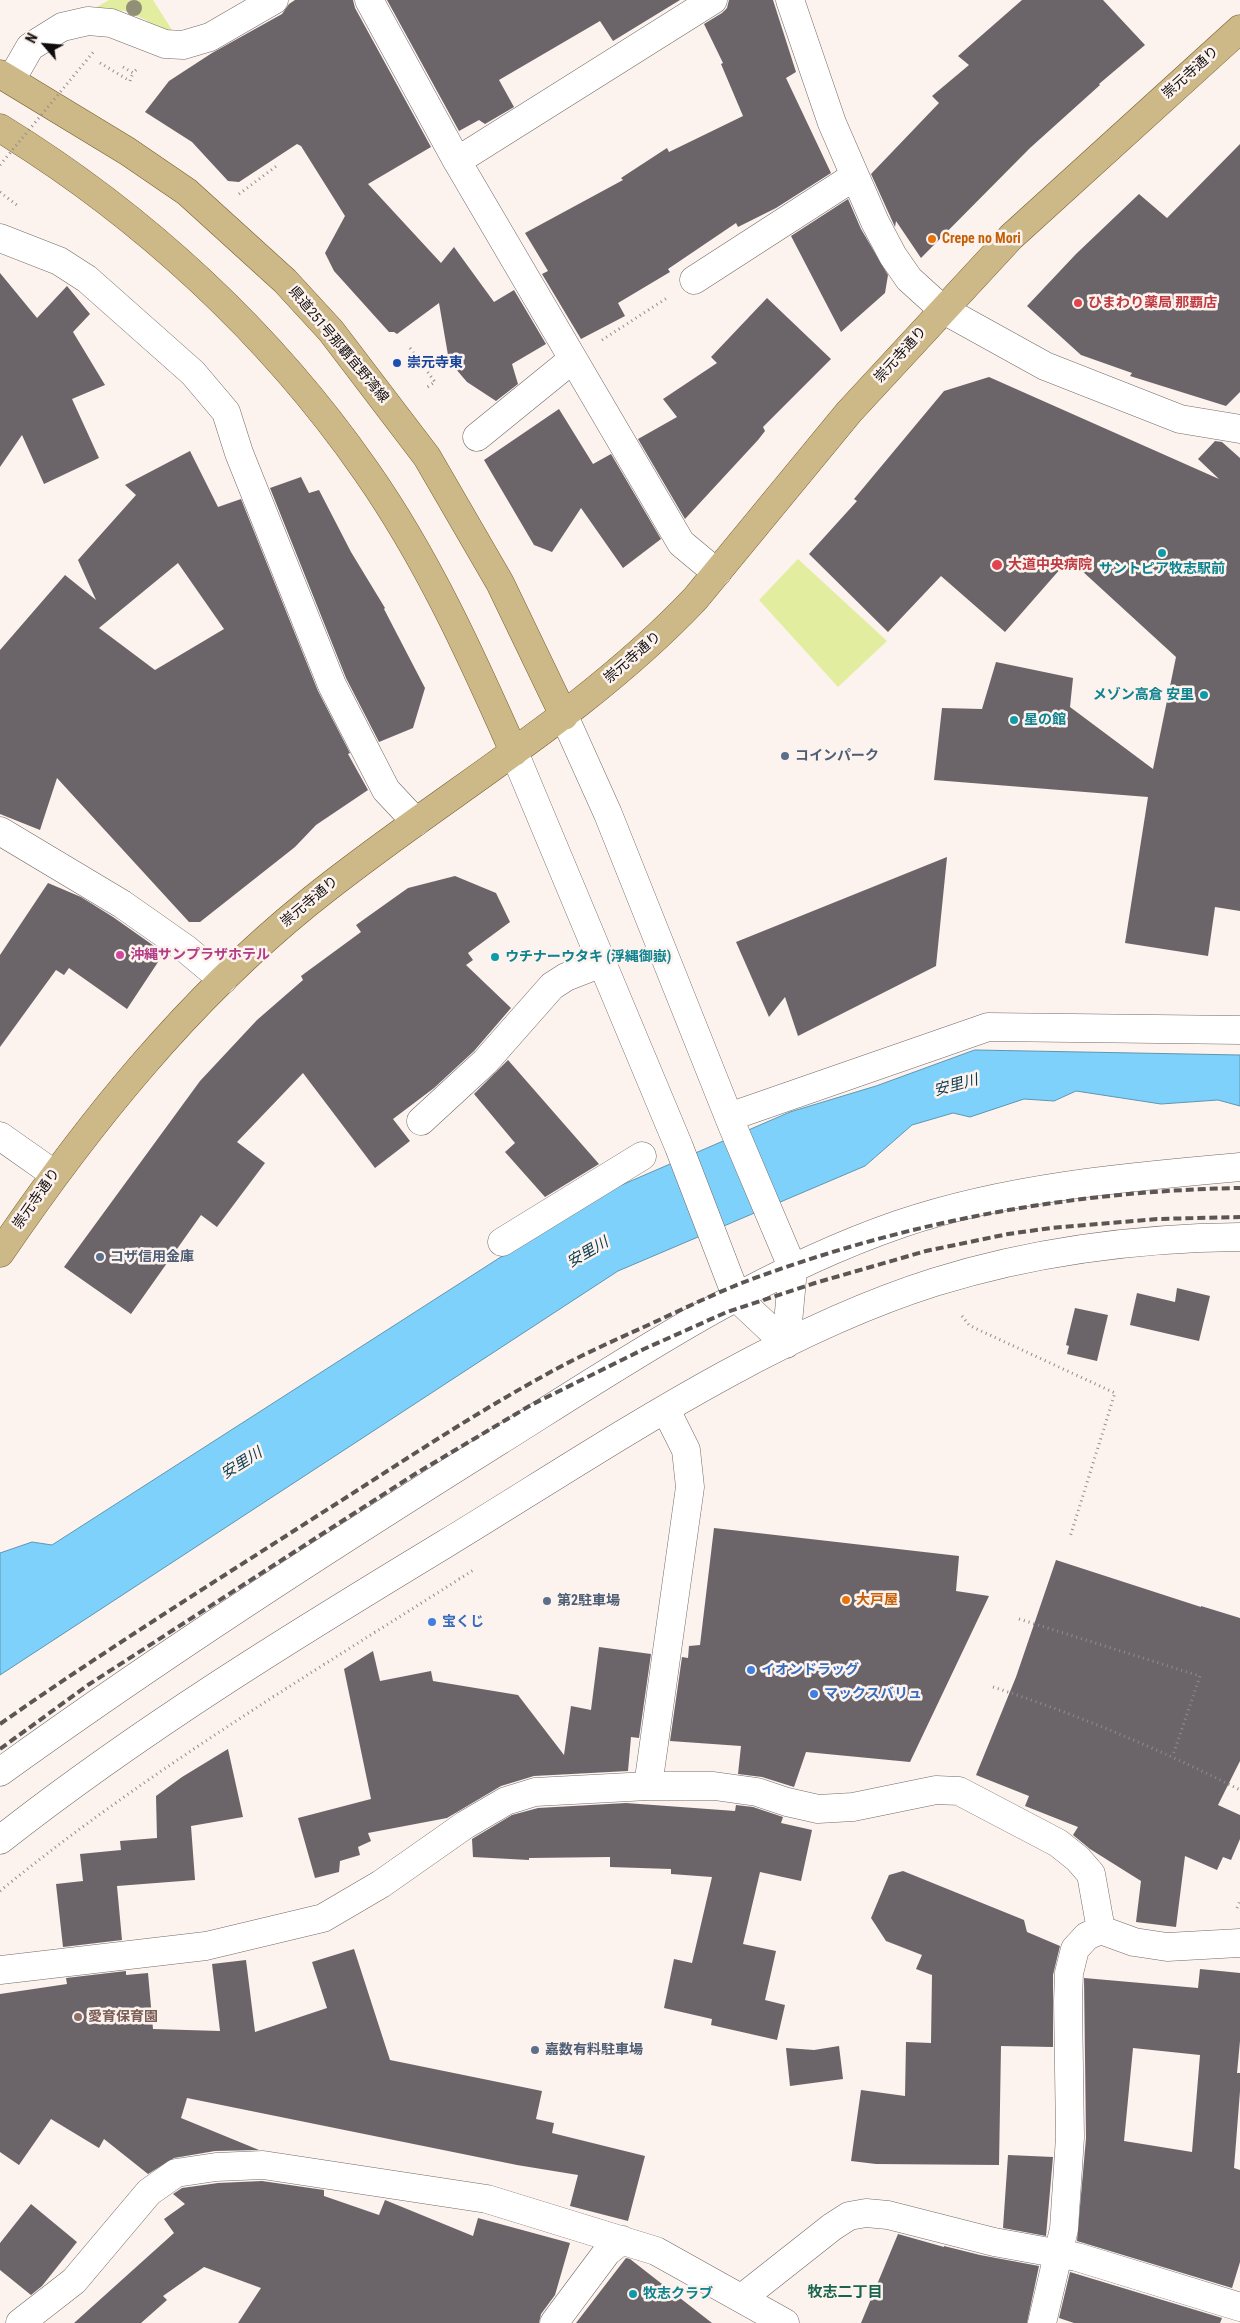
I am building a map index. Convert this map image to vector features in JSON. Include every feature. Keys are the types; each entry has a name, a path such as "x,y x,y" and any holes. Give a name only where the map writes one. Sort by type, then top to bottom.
{"main road":[{"name":"崇元寺通り","path":"0,1253 54,1174 126,1083 224,980 306,904 564,716 624,667 667,628 717,573 848,412 942,309 1028,221 1240,29"},
{"name":"県道251号那覇宜野湾線","path":"5,77 127,151 187,192 285,281 331,331 427,457 500,584 564,716"},
{"path":"0,128 39,152 152,238 201,282 266,347 321,411 367,472 413,546 465,641 514,752"}],"street":[{"path":"5,77 30,47 62,26 88,21 112,23 165,44 183,44 210,37 274,0"},
{"path":"369,0 457,161 681,543 717,573"},
{"path":"457,161 714,0"},
{"path":"790,0 832,123 892,256 909,278 942,309 1044,366 1180,419 1240,429"},
{"path":"694,280 855,176"},
{"path":"0,238 59,261 87,279 193,373 226,412 239,454 332,685 386,790 416,822"},
{"path":"477,437 573,359"},
{"path":"564,716 611,823 730,1121 792,1269 786,1344"},
{"path":"514,752 679,1148 715,1246 737,1298 786,1344"},
{"path":"0,830 122,904 186,949 224,980"},
{"path":"421,1120 485,1062 552,986 566,977 602,963"},
{"path":"730,1121 988,1027 1240,1030"},
{"path":"0,1136 54,1174"},
{"path":"502,1242 642,1156"},
{"path":"0,1772 171,1652 373,1520 570,1396 737,1298 792,1269 857,1240 904,1223 979,1203 1054,1188 1156,1174 1240,1167"},
{"path":"0,1840 89,1773 206,1694 342,1607 666,1410 786,1344 879,1302 931,1284 1020,1260 1086,1247 1156,1239 1240,1238"},
{"path":"648,1786 690,1487 686,1450 666,1410"},
{"path":"0,1970 206,1946 323,1918 382,1884 465,1825 506,1801 535,1792 648,1786 714,1786 757,1792 786,1802 818,1809 854,1807 936,1790 959,1791 1058,1843 1078,1859 1091,1874 1101,1930"},
{"path":"1042,2323 1064,2229 1070,2138 1069,1973 1075,1949 1087,1936 1101,1930 1134,1942 1167,1948 1240,1943"},
{"path":"20,2323 74,2281 149,2192 176,2173 263,2165 478,2197 622,2240 656,2251 784,2323"},
{"path":"742,2298 795,2254 849,2216 866,2213 888,2215 961,2235 1077,2258 1240,2307"},
{"path":"554,2323 608,2252 622,2240"}],"path":[{"path":"0,165 95,50"},
{"path":"100,63 130,81 133,73"},
{"path":"236,196 278,165"},
{"path":"573,359 694,280"},
{"path":"410,348 435,382 426,388"},
{"path":"962,1316 970,1325 979,1330 1116,1393 1070,1536"},
{"path":"0,1891 52,1849 158,1774 480,1566"},
{"path":"1019,1619 1200,1676 1173,1756"},
{"path":"993,1687 1052,1706 1173,1756 1240,1790"}],"green space":[{"path":"109,0 153,0 177,38 157,30 146,20 125,11 95,8"},
{"path":"798,559 887,641 838,687 759,600"}],"water":[{"name":"安里川","path":"975,1050 1240,1055 1240,1106 1218,1100 1161,1104 1076,1091 1054,1101 1024,1099 970,1117 953,1113 912,1125 865,1166 618,1271 0,1675 0,1553 32,1542 52,1545 546,1228 617,1187 790,1112 876,1086"}],"building":[{"path":"295,0 353,0 355,8 431,147 368,184 441,263 454,247 494,302 514,290 546,344 512,364 518,384 496,401 467,382 455,368 448,355 439,303 397,334 389,332 334,271 325,253 345,216 301,146 297,144 239,182 228,181 192,142 145,112 169,81 212,53 282,14 289,4"},
{"path":"387,0 680,0 613,41 600,21 499,80 514,107 485,124 479,120 459,131"},
{"path":"729,0 773,0 796,72 786,78 831,173 776,208 738,227 736,223 668,269 670,272 618,303 625,316 581,339 542,274 548,271 525,233 623,180 621,178 667,148 669,152 743,116 721,64 723,63 704,24 722,13 727,8"},
{"path":"1022,0 1103,0 1145,45 1099,84 1030,148 921,258 896,221 895,227 871,174 939,103 932,96 969,65 958,56"},
{"path":"1240,144 1240,392 1226,406 1130,376 1132,373 1081,355 1027,306 1076,254 1139,194 1167,218"},
{"path":"848,199 861,229 888,275 885,293 841,332 791,236"},
{"path":"0,273 37,318 67,286 90,314 73,332 105,385 72,399 99,458 44,484 22,435 0,467"},
{"path":"767,298 831,359 763,427 765,431 758,440 685,519 638,439 677,417 663,399 717,363 711,357"},
{"path":"989,377 1219,479 1198,459 1215,441 1222,442 1240,458 1240,911 1215,907 1208,956 1125,943 1148,797 934,780 942,708 982,709 996,662 1073,678 1070,707 1153,769 1176,657 1069,559 1005,632 941,576 888,632 809,554 857,501 854,499 944,391"},
{"path":"559,409 593,464 611,454 661,539 623,568 581,508 552,552 534,545 484,460"},
{"path":"190,451 218,507 241,499 318,691 350,753 348,754 368,790 316,825 295,847 200,922 189,922 57,778 40,830 0,814 0,650 65,575 96,600 78,560 136,495 125,485","holes":["178,563 224,629 155,670 99,628"]},
{"path":"301,477 309,493 319,490 351,552 385,608 425,688 413,728 379,742 346,678 270,488"},
{"path":"947,857 936,966 798,1036 785,997 769,1017 736,942"},
{"path":"455,876 496,893 510,922 468,953 473,960 466,965 511,1008 474,1051 434,1088 393,1119 410,1141 375,1168 303,1073 237,1142 265,1163 217,1227 201,1215 131,1314 64,1267 200,1081 257,1020 303,980 301,976 361,932 356,925 408,888"},
{"path":"48,883 81,897 164,953 127,1009 69,968 64,975 56,970 0,1047 0,955"},
{"path":"508,1060 599,1164 545,1197 505,1152 515,1143 474,1094"},
{"path":"1177,1288 1210,1296 1199,1341 1130,1325 1137,1293 1175,1302"},
{"path":"1075,1308 1108,1315 1097,1361 1067,1354 1069,1346 1066,1345"},
{"name":"マックスバリュ","path":"714,1528 959,1556 956,1591 989,1596 910,1762 806,1752 794,1787 762,1777 738,1774 741,1746 670,1741 682,1657 688,1658 689,1646 700,1645"},
{"path":"1056,1560 1240,1618 1240,1761 1218,1805 1240,1815 1240,1839 1231,1860 1223,1857 1217,1870 1185,1856 1176,1927 1136,1922 1141,1881 1090,1849 1073,1835 1078,1827 1025,1806 1029,1796 976,1775 1016,1677"},
{"path":"599,1647 651,1654 639,1738 631,1737 628,1771 534,1776 501,1786 447,1818 368,1833 371,1841 358,1847 360,1855 340,1861 339,1872 315,1878 298,1818 371,1799 344,1669 373,1651 380,1681 431,1671 433,1681 518,1695 564,1755 571,1706 591,1710"},
{"path":"228,1749 243,1817 191,1826 195,1880 117,1886 122,1940 63,1947 56,1884 83,1881 80,1854 121,1850 120,1841 157,1838 156,1796 182,1777"},
{"path":"626,1803 735,1811 736,1805 753,1807 783,1817 781,1823 812,1830 801,1881 760,1872 743,1944 776,1951 765,2000 785,2005 777,2040 711,2025 712,2019 664,2008 674,1959 692,1963 712,1877 671,1874 671,1869 610,1867 610,1857 529,1858 529,1860 473,1857 472,1839 512,1815 538,1808"},
{"path":"903,1871 1024,1920 1027,1932 1060,1946 1053,1975 1053,2047 1001,2046 999,2165 876,2164 851,2161 861,2090 905,2096 906,2042 931,2043 932,1975 916,1969 922,1955 886,1941 871,1918 889,1875"},
{"path":"354,1949 390,2060 542,2091 536,2119 554,2123 552,2133 645,2156 628,2221 570,2206 578,2175 517,2165 187,2098 181,2118 259,2150 215,2151 174,2158 148,2174 104,2139 99,2148 51,2119 19,2165 0,2152 0,1994 67,1984 66,1978 126,1971 126,1975 148,1973 153,2029 220,2031 212,1964 246,1960 255,2032 327,2008 312,1962"},
{"path":"1200,1969 1240,1973 1240,2041 1237,2073 1240,2073 1240,2091 1234,2168 1240,2170 1240,2262 1232,2288 1077,2241 1086,2138 1084,1978 1198,1988","holes":["1133,2048 1200,2055 1192,2152 1124,2141"]},
{"path":"839,2046 843,2079 790,2086 786,2048 814,2050"},
{"path":"1008,2155 1053,2157 1046,2236 1003,2228"},
{"path":"262,2181 324,2190 324,2196 379,2215 385,2200 473,2236 478,2218 570,2243 555,2295 541,2314 539,2323 238,2323 261,2288 204,2267 163,2296 167,2300 141,2323 74,2323 174,2233 164,2219 185,2204 173,2194 182,2188 218,2183"},
{"path":"31,2204 77,2242 42,2286 31,2295 0,2270 0,2243"},
{"path":"898,2234 944,2247 1039,2266 1027,2323 861,2323"},
{"name":"牧志クラブ","path":"626,2258 630,2259 712,2323 576,2323"},
{"path":"1070,2272 1222,2318 1220,2323 1074,2323 1059,2318"}],"railway":[{"path":"0,1724 158,1618 431,1443 518,1390 571,1361 722,1291 807,1260 928,1226 1051,1203 1114,1195 1240,1188"},
{"path":"0,1749 88,1685 415,1474 531,1405 644,1349 727,1312 815,1283 926,1251 1008,1234 1051,1228 1157,1219 1240,1217"}],"place":[{"name":"Crepe no Mori","path":"932,239"},
{"name":"ひまわり薬局 那覇店","path":"1078,303"},
{"name":"崇元寺東","path":"397,363"},
{"name":"サントピア牧志駅前","path":"1162,553"},
{"name":"大道中央病院","path":"997,565"},
{"name":"メゾン高倉 安里","path":"1204,695"},
{"name":"星の館","path":"1014,720"},
{"name":"コインパーク","path":"785,756"},
{"name":"沖縄サンプラザホテル","path":"120,955"},
{"name":"ウチナーウタキ (浮縄御嶽)","path":"495,957"},
{"name":"コザ信用金庫","path":"100,1257"},
{"name":"大戸屋","path":"846,1600"},
{"name":"第2駐車場","path":"547,1601"},
{"name":"宝くじ","path":"432,1622"},
{"name":"イオンドラッグ","path":"751,1670"},
{"name":"マックスバリュ","path":"814,1694"},
{"name":"愛育保育園","path":"78,2017"},
{"name":"嘉数有料駐車場","path":"535,2050"},
{"name":"牧志クラブ","path":"633,2294"}],"district":[{"name":"牧志二丁目","path":"845,2293"}]}
